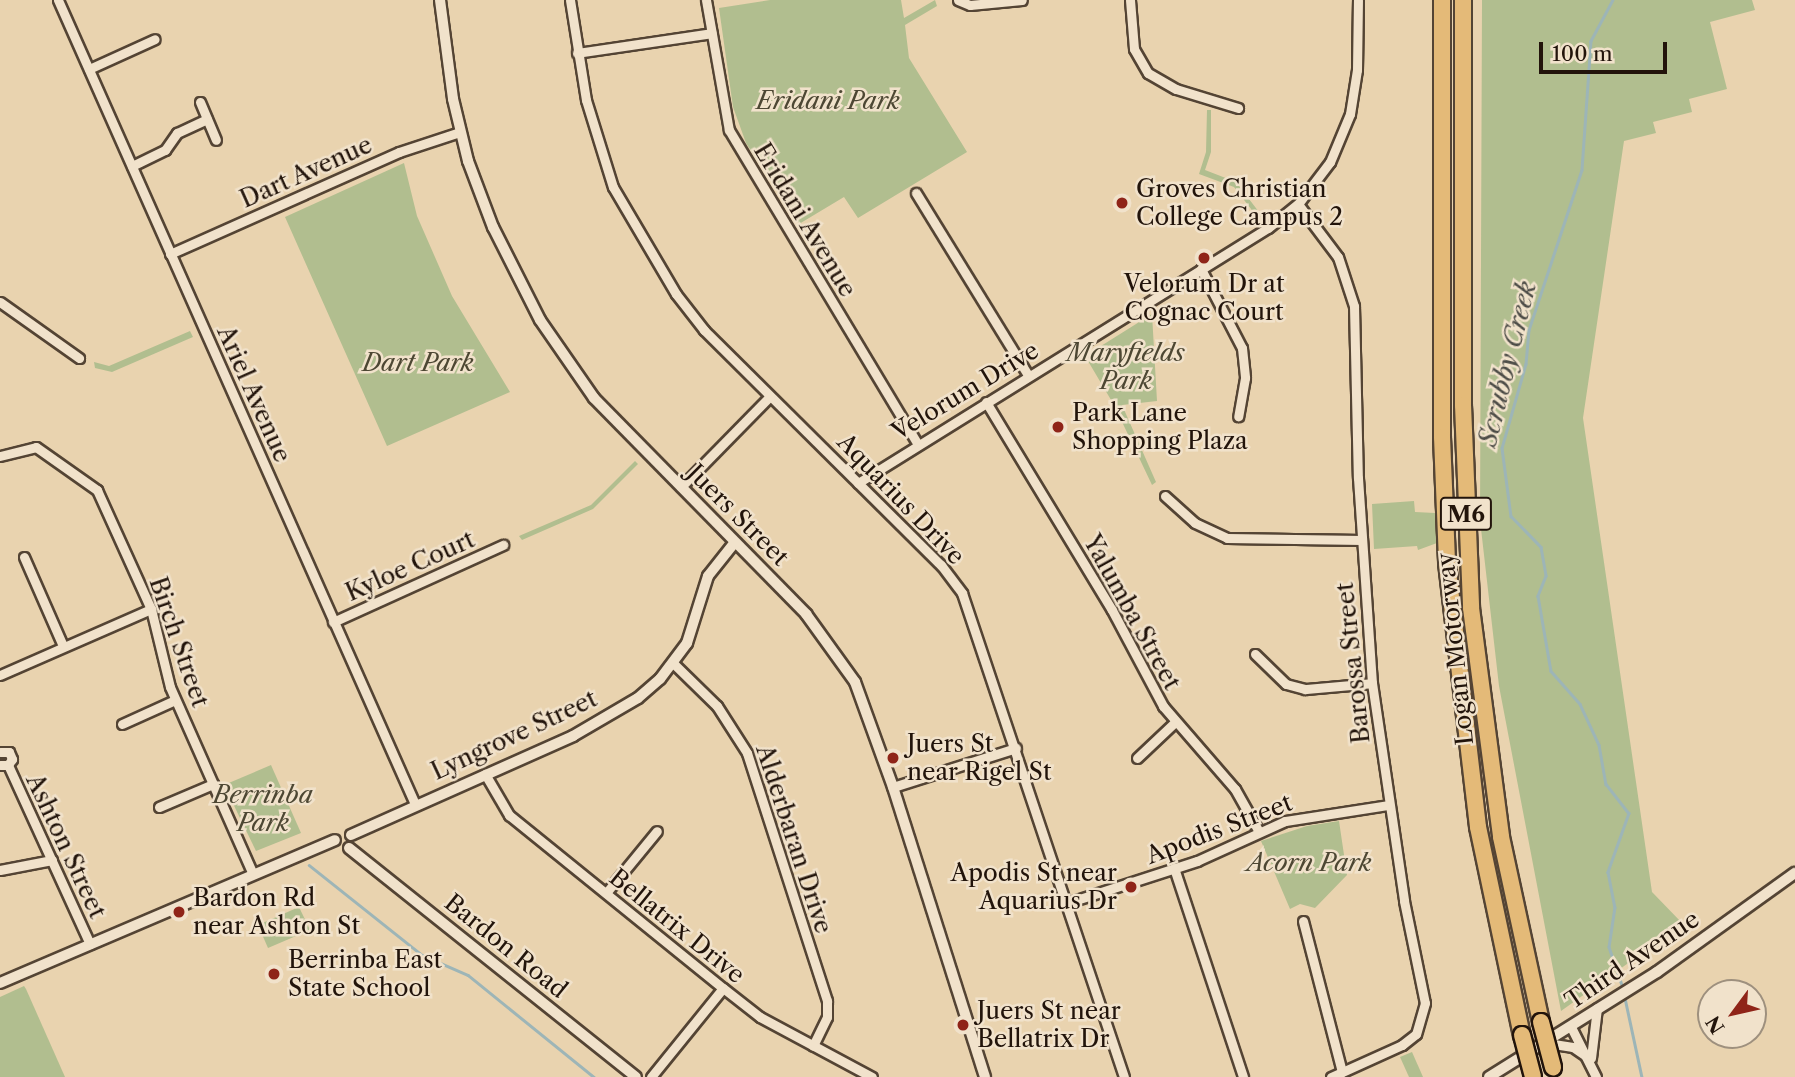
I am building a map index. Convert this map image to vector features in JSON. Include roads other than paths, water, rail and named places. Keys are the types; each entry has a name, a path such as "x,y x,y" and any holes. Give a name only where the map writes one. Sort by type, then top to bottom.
{"highway":[{"name":"Logan Motorway","path":"1442,0 1442,424 1447,563 1478,827 1533,1077"},
{"name":"Logan Motorway","path":"1463,0 1462,392 1470,594 1501,838 1541,1022 1555,1072"}],"street":[{"name":"Ariel Avenue","path":"58,0 415,804"},
{"name":"Juers Street","path":"440,0 460,132 492,227 540,320 594,398 806,614 840,657 866,707 985,1077"},
{"name":"Aquarius Drive","path":"570,0 578,53 599,146 634,227 704,330 941,565 962,593 1124,1077"},
{"name":"Eridani Avenue","path":"706,0 729,130 917,443"},
{"path":"958,0 970,5 1023,0"},
{"path":"1130,0 1134,49 1147,73 1175,89 1238,108"},
{"name":"Velorum Drive","path":"858,483 917,443 1201,269 1298,204 1330,162 1350,114 1356,78 1358,0"},
{"path":"578,53 712,33"},
{"path":"89,69 155,39"},
{"path":"200,102 216,140"},
{"path":"131,166 165,150 177,133 207,119"},
{"name":"Dart Avenue","path":"170,254 399,152 460,132"},
{"path":"916,193 1028,375"},
{"name":"Barossa Street","path":"1298,204 1338,257 1354,306 1362,540 1371,682 1388,805 1425,1003 1423,1018 1416,1034 1402,1045 1331,1077"},
{"path":"1201,269 1242,348 1245,379 1238,416"},
{"path":"0,302 79,358"},
{"path":"681,487 770,396"},
{"name":"Yalumba Street","path":"986,402 1112,610 1174,723 1235,789 1258,830"},
{"name":"Birch Street","path":"0,456 36,447 94,486 151,609 175,699 252,872"},
{"path":"1165,496 1195,523 1227,538 1362,540"},
{"name":"Lyngrove Street","path":"335,840 340,832 351,835 600,721 638,698 674,664 695,624 708,576 735,542"},
{"name":"Kyloe Court","path":"333,622 503,545"},
{"path":"24,557 63,646"},
{"path":"0,675 151,609"},
{"path":"1255,654 1286,684 1305,689 1371,682"},
{"name":"Alderbaran Drive","path":"674,664 717,706 747,753 827,1001 827,1017 813,1046"},
{"path":"122,724 175,699"},
{"path":"1138,758 1174,723"},
{"path":"893,787 1016,748"},
{"name":"Ashton Street","path":"0,751 12,756 4,765 52,860 90,944"},
{"name":"Bellatrix Drive","path":"485,774 509,815 760,1017 872,1077"},
{"path":"159,807 213,783"},
{"name":"Apodis Street","path":"1067,903 1174,868 1258,830 1306,816 1388,805"},
{"path":"606,893 657,831"},
{"path":"349,848 351,835"},
{"path":"0,983 252,872 335,840"},
{"name":"Bardon Road","path":"335,840 341,849 349,848 636,1077"},
{"path":"0,870 52,860"},
{"path":"1174,868 1243,1077"},
{"name":"Third Avenue","path":"1489,1077 1657,972 1795,873"},
{"path":"1303,921 1342,1072"},
{"path":"650,1077 723,988"},
{"path":"1591,1059 1597,1008"},
{"path":"1571,1027 1591,1059 1596,1077"},
{"path":"1547,1043 1573,1047 1591,1059"}],"waterway":[{"name":"Scrubby Creek","path":"1613,0 1591,41 1582,170 1529,330 1526,364 1502,448 1511,516 1541,547 1546,576 1538,596 1551,671 1580,704 1599,745 1606,784 1629,813 1608,872 1615,907 1609,947 1623,988"},
{"path":"309,865 422,955 468,975 594,1077"},
{"name":"Scrubby Creek","path":"1625,998 1642,1077"}],"place":[{"name":"Groves Christian College Campus 2","path":"1122,203"},
{"name":"Velorum Dr at Cognac Court","path":"1204,258"},
{"name":"Park Lane Shopping Plaza","path":"1058,427"},
{"name":"Juers St near Rigel St","path":"893,758"},
{"name":"Apodis St near Aquarius Dr","path":"1131,887"},
{"name":"Bardon Rd near Ashton St","path":"179,912"},
{"name":"Berrinba East State School","path":"274,974"},
{"name":"Juers St near Bellatrix Dr","path":"963,1025"}],"park label":[{"name":"Eridani Park","path":"828,101"},
{"name":"Dart Park","path":"418,363"},
{"name":"Maryfields Park","path":"1126,367"},
{"name":"Berrinba Park","path":"263,809"},
{"name":"Acorn Park","path":"1309,863"}]}
